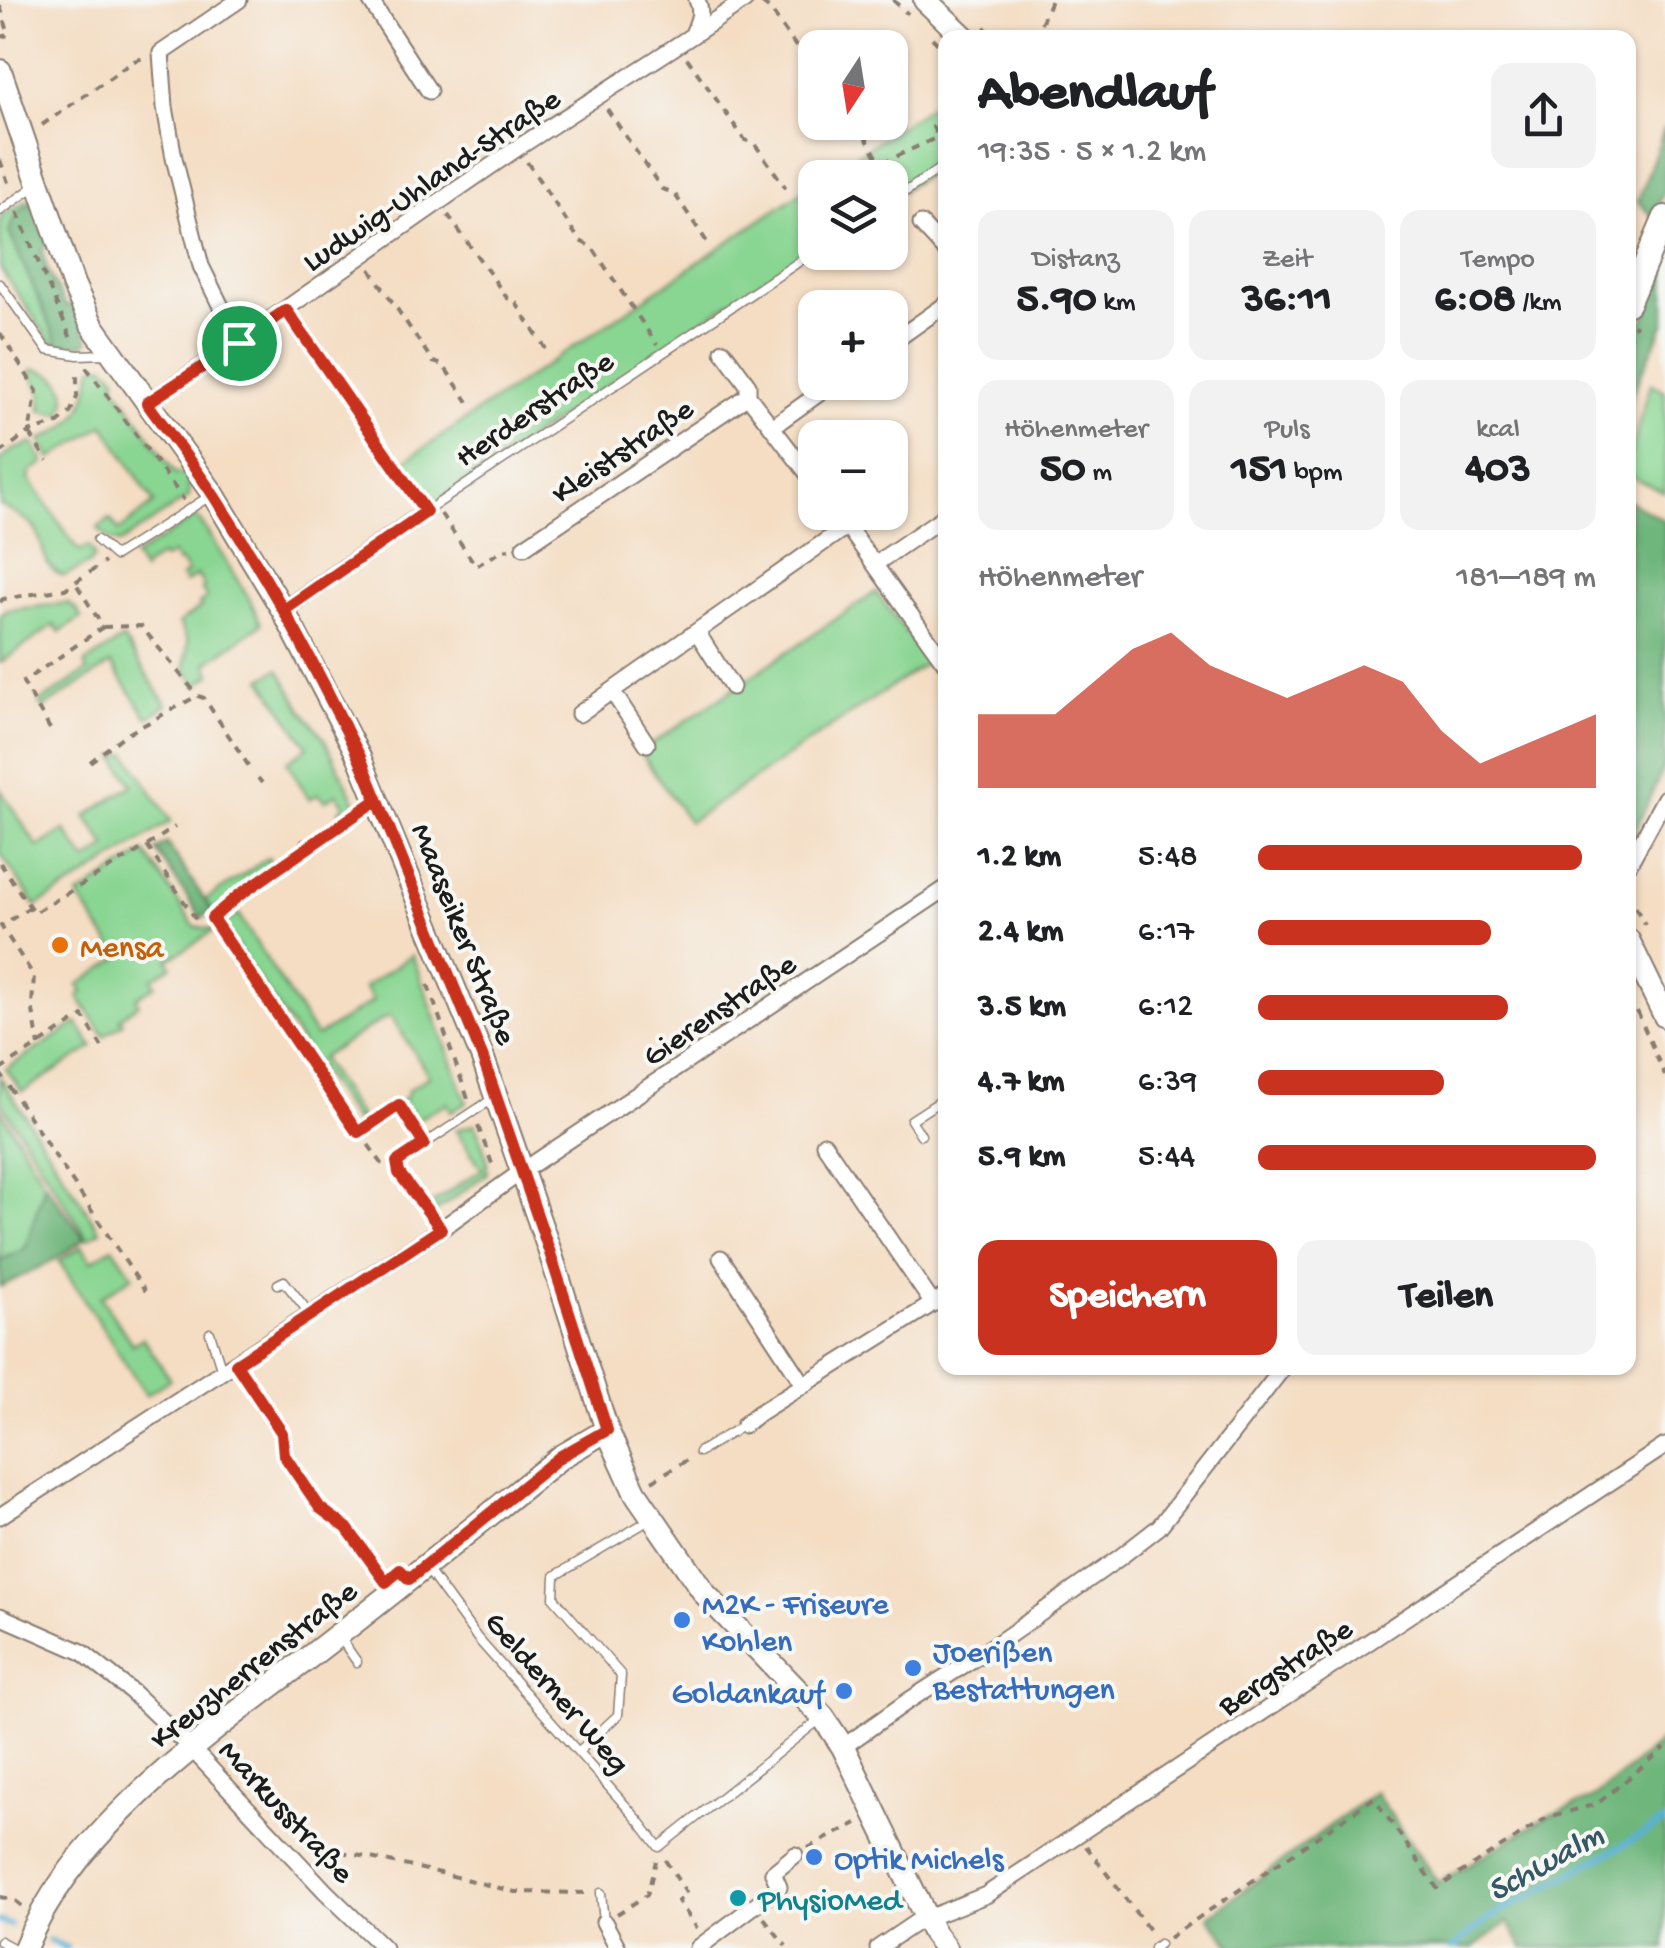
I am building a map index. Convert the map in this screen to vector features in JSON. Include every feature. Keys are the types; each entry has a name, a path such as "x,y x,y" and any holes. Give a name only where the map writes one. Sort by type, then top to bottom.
{"street":[{"path":"239,0 161,53 164,107 201,266 239,343"},
{"path":"370,0 429,91"},
{"path":"685,42 699,21 697,0"},
{"name":"Ludwig-Uhland-Straße","path":"147,403 239,343 264,332 286,310 518,148 745,0"},
{"path":"925,0 956,30"},
{"name":"Maaseiker Straße","path":"0,71 73,284 92,325 147,403 204,500 284,610 360,757 482,1056 607,1430 635,1492 705,1594 823,1717 843,1747 945,1948"},
{"path":"1636,285 1665,217"},
{"path":"921,224 938,242"},
{"path":"908,331 938,310"},
{"path":"723,351 748,385 748,396 798,461"},
{"name":"Kleiststraße","path":"524,548 748,396"},
{"path":"772,427 810,400"},
{"name":"Herderstraße","path":"284,610 430,509"},
{"path":"875,564 938,521"},
{"path":"579,714 697,632 828,530"},
{"path":"850,530 938,653"},
{"path":"697,632 732,687"},
{"path":"612,691 647,744"},
{"path":"1636,851 1665,798"},
{"name":"Gierenstraße","path":"0,1516 441,1229 520,1172 938,894"},
{"path":"1636,956 1665,1016"},
{"path":"824,1144 938,1299"},
{"path":"722,1258 804,1386"},
{"path":"744,1425 938,1301"},
{"path":"843,1747 1001,1641 1160,1527 1278,1375"},
{"name":"Kreuzherrenstraße","path":"25,1948 37,1918 66,1874 112,1821 192,1748 561,1456 607,1430"},
{"name":"Bergstraße","path":"878,1948 915,1923 986,1895 1665,1446"},
{"name":"Markusstraße","path":"0,1616 82,1652 132,1692 192,1748 325,1892 384,1948"},
{"path":"698,1948 778,1887 774,1873 795,1855"},
{"path":"604,1922 618,1948"}],"lane":[{"path":"908,190 938,170"},
{"path":"0,212 37,184"},
{"name":"Herderstraße","path":"430,509 798,261"},
{"path":"0,284 47,350 78,355 112,354"},
{"path":"97,540 115,556 204,500"},
{"path":"280,868 306,846 377,800"},
{"path":"441,1229 399,1173 397,1162 494,1098"},
{"path":"921,1135 911,1120 938,1103"},
{"path":"278,1284 284,1280 310,1314"},
{"path":"210,1333 229,1368"},
{"path":"700,1452 744,1425"},
{"path":"578,1752 618,1716 621,1675 554,1598 555,1576 652,1518"},
{"name":"Gelderner Weg","path":"417,1572 659,1846"},
{"path":"339,1635 358,1662"},
{"path":"659,1846 823,1717"},
{"path":"633,1832 640,1822"},
{"path":"601,1892 604,1922"},
{"path":"0,1942 13,1948"}],"path":[{"path":"758,0 770,9 798,49"},
{"path":"1038,30 1051,0"},
{"path":"0,6 9,35 0,37"},
{"path":"685,42 745,140 754,143 786,188"},
{"path":"22,138 134,61 161,53"},
{"path":"599,97 662,189 674,193 707,242"},
{"path":"889,160 938,140"},
{"path":"518,148 580,241 592,247 662,353"},
{"path":"0,160 20,220 78,355 187,503 204,500"},
{"path":"440,202 546,348"},
{"path":"362,257 433,362 443,364 468,402"},
{"path":"286,310 476,566 504,550 524,548"},
{"path":"0,333 37,391 29,432 47,461"},
{"path":"0,453 29,432 58,423 70,414 76,396 78,355"},
{"path":"1,599 65,589 115,556"},
{"path":"75,582 102,626"},
{"path":"50,729 23,682 102,626 141,626 198,696 204,698 250,768"},
{"path":"90,762 122,738 198,696"},
{"path":"0,863 34,913 176,827"},
{"path":"148,846 197,922 212,918 280,868"},
{"path":"30,907 1,926 34,976 32,1005 39,1046"},
{"path":"212,918 355,1129 359,1132 399,1105 424,1144"},
{"path":"429,986 500,1186"},
{"path":"1636,1008 1665,1076"},
{"path":"102,1047 83,1016 0,1072 145,1290"},
{"path":"229,1368 282,1433 284,1455 320,1508 347,1528 386,1582 400,1570 417,1572"},
{"path":"635,1492 700,1452"},
{"path":"1077,1834 1157,1946 1374,1798 1437,1888 1548,1818 1597,1804 1665,1748"},
{"path":"795,1855 875,1814"},
{"path":"604,1922 648,1895 659,1846"},
{"path":"659,1846 687,1894 678,1901 696,1927"},
{"path":"320,1848 515,1892 601,1892"},
{"path":"0,1897 13,1899 37,1918"},
{"path":"754,1906 786,1946"}],"green space":[{"path":"938,101 938,167 908,187 908,160 850,160 880,140 908,140 908,121"},
{"path":"1665,127 1665,189 1653,217 1638,201"},
{"path":"798,195 798,257 428,507 399,465"},
{"path":"30,199 33,203 22,209 59,345 50,341 0,268 0,220"},
{"path":"33,203 48,245 42,249 47,269 65,306 74,305 89,340 85,344 59,345 9,232 17,215"},
{"path":"1665,269 1665,322 1636,385 1636,336"},
{"path":"104,365 116,376 115,385 175,473 188,475 189,497 120,543 107,538 98,528 110,519 119,531 154,503 104,425 51,459 40,440 73,420 84,403 93,367"},
{"path":"34,369 51,374 62,384 66,397 61,414 41,411 42,394 30,372"},
{"path":"1651,383 1665,391 1665,493 1636,479 1636,435"},
{"path":"33,443 44,463 31,471 29,479 79,551 89,546 95,555 90,563 64,576 51,568 32,525 0,505 0,460"},
{"path":"1636,505 1665,521 1665,764 1636,829"},
{"path":"195,517 250,600 261,624 207,663 211,675 197,685 185,669 188,642 179,623 201,607 199,604 207,598 201,589 204,586 197,575 185,583 181,577 188,572 172,554 164,559 161,556 143,571 134,557"},
{"path":"876,592 928,662 689,822 640,752"},
{"path":"67,603 81,618 60,632 54,625 0,663 0,615 8,610"},
{"path":"123,639 167,705 148,718 111,664 43,708 39,703 87,671 84,664"},
{"path":"279,669 324,738 360,811 344,820 339,811 345,806 337,794 325,801 319,794 309,799 287,762 308,747 262,679"},
{"path":"127,754 171,821 36,906 0,853 0,789 38,847 65,830 86,861 107,847 86,816 133,785 115,757"},
{"path":"167,843 212,911 201,918 156,850"},
{"path":"145,852 194,926 215,930 168,960 172,966 152,979 156,985 136,998 139,1004 120,1018 123,1023 104,1036 78,996 83,992 78,985 119,958 78,896"},
{"path":"268,858 275,869 212,911 205,900"},
{"path":"238,914 316,1037 373,1001 364,987 412,955 467,1103 451,1111 447,1103 416,1120 402,1100 407,1091 429,1076 390,1015 321,1058 360,1118 355,1122 222,925"},
{"path":"77,1023 93,1047 22,1092 6,1069"},
{"path":"0,1077 100,1231 88,1239 0,1101"},
{"path":"0,1109 45,1184 25,1250 0,1260"},
{"path":"475,1124 487,1158 487,1173 435,1212 430,1205 482,1169 456,1130"},
{"path":"45,1184 85,1239 54,1260 0,1287 0,1260 25,1249"},
{"path":"82,1246 92,1261 113,1247 133,1276 101,1297 132,1344 143,1338 170,1379 146,1395 59,1261"},
{"path":"1665,1738 1665,1948 1523,1948 1508,1922 1473,1948 1234,1948 1208,1917 1375,1792 1438,1883 1550,1815 1594,1798"}],"waterway":[{"name":"Schwalm","path":"1452,1948 1488,1919 1665,1822"},
{"path":"0,1921 10,1925"},
{"path":"49,1940 67,1948"}],"place":[{"name":"Mensa","path":"60,945"},
{"name":"M2K - Friseure Kohlen","path":"682,1620"},
{"name":"Joerißen Bestattungen","path":"913,1668"},
{"name":"Goldankauf","path":"844,1691"},
{"name":"Optik Michels","path":"814,1857"},
{"name":"PhysioMed","path":"738,1898"}],"route":[{"path":"239,343 147,403 213,494 284,610 360,757 377,800 212,918 355,1129 359,1132 399,1105 424,1144 397,1162 399,1173 441,1229 236,1364 282,1433 284,1455 320,1508 347,1528 386,1582 400,1570 409,1579 561,1456 607,1430 482,1056 360,757 322,683 284,610 426,512 286,310 239,343"}]}
